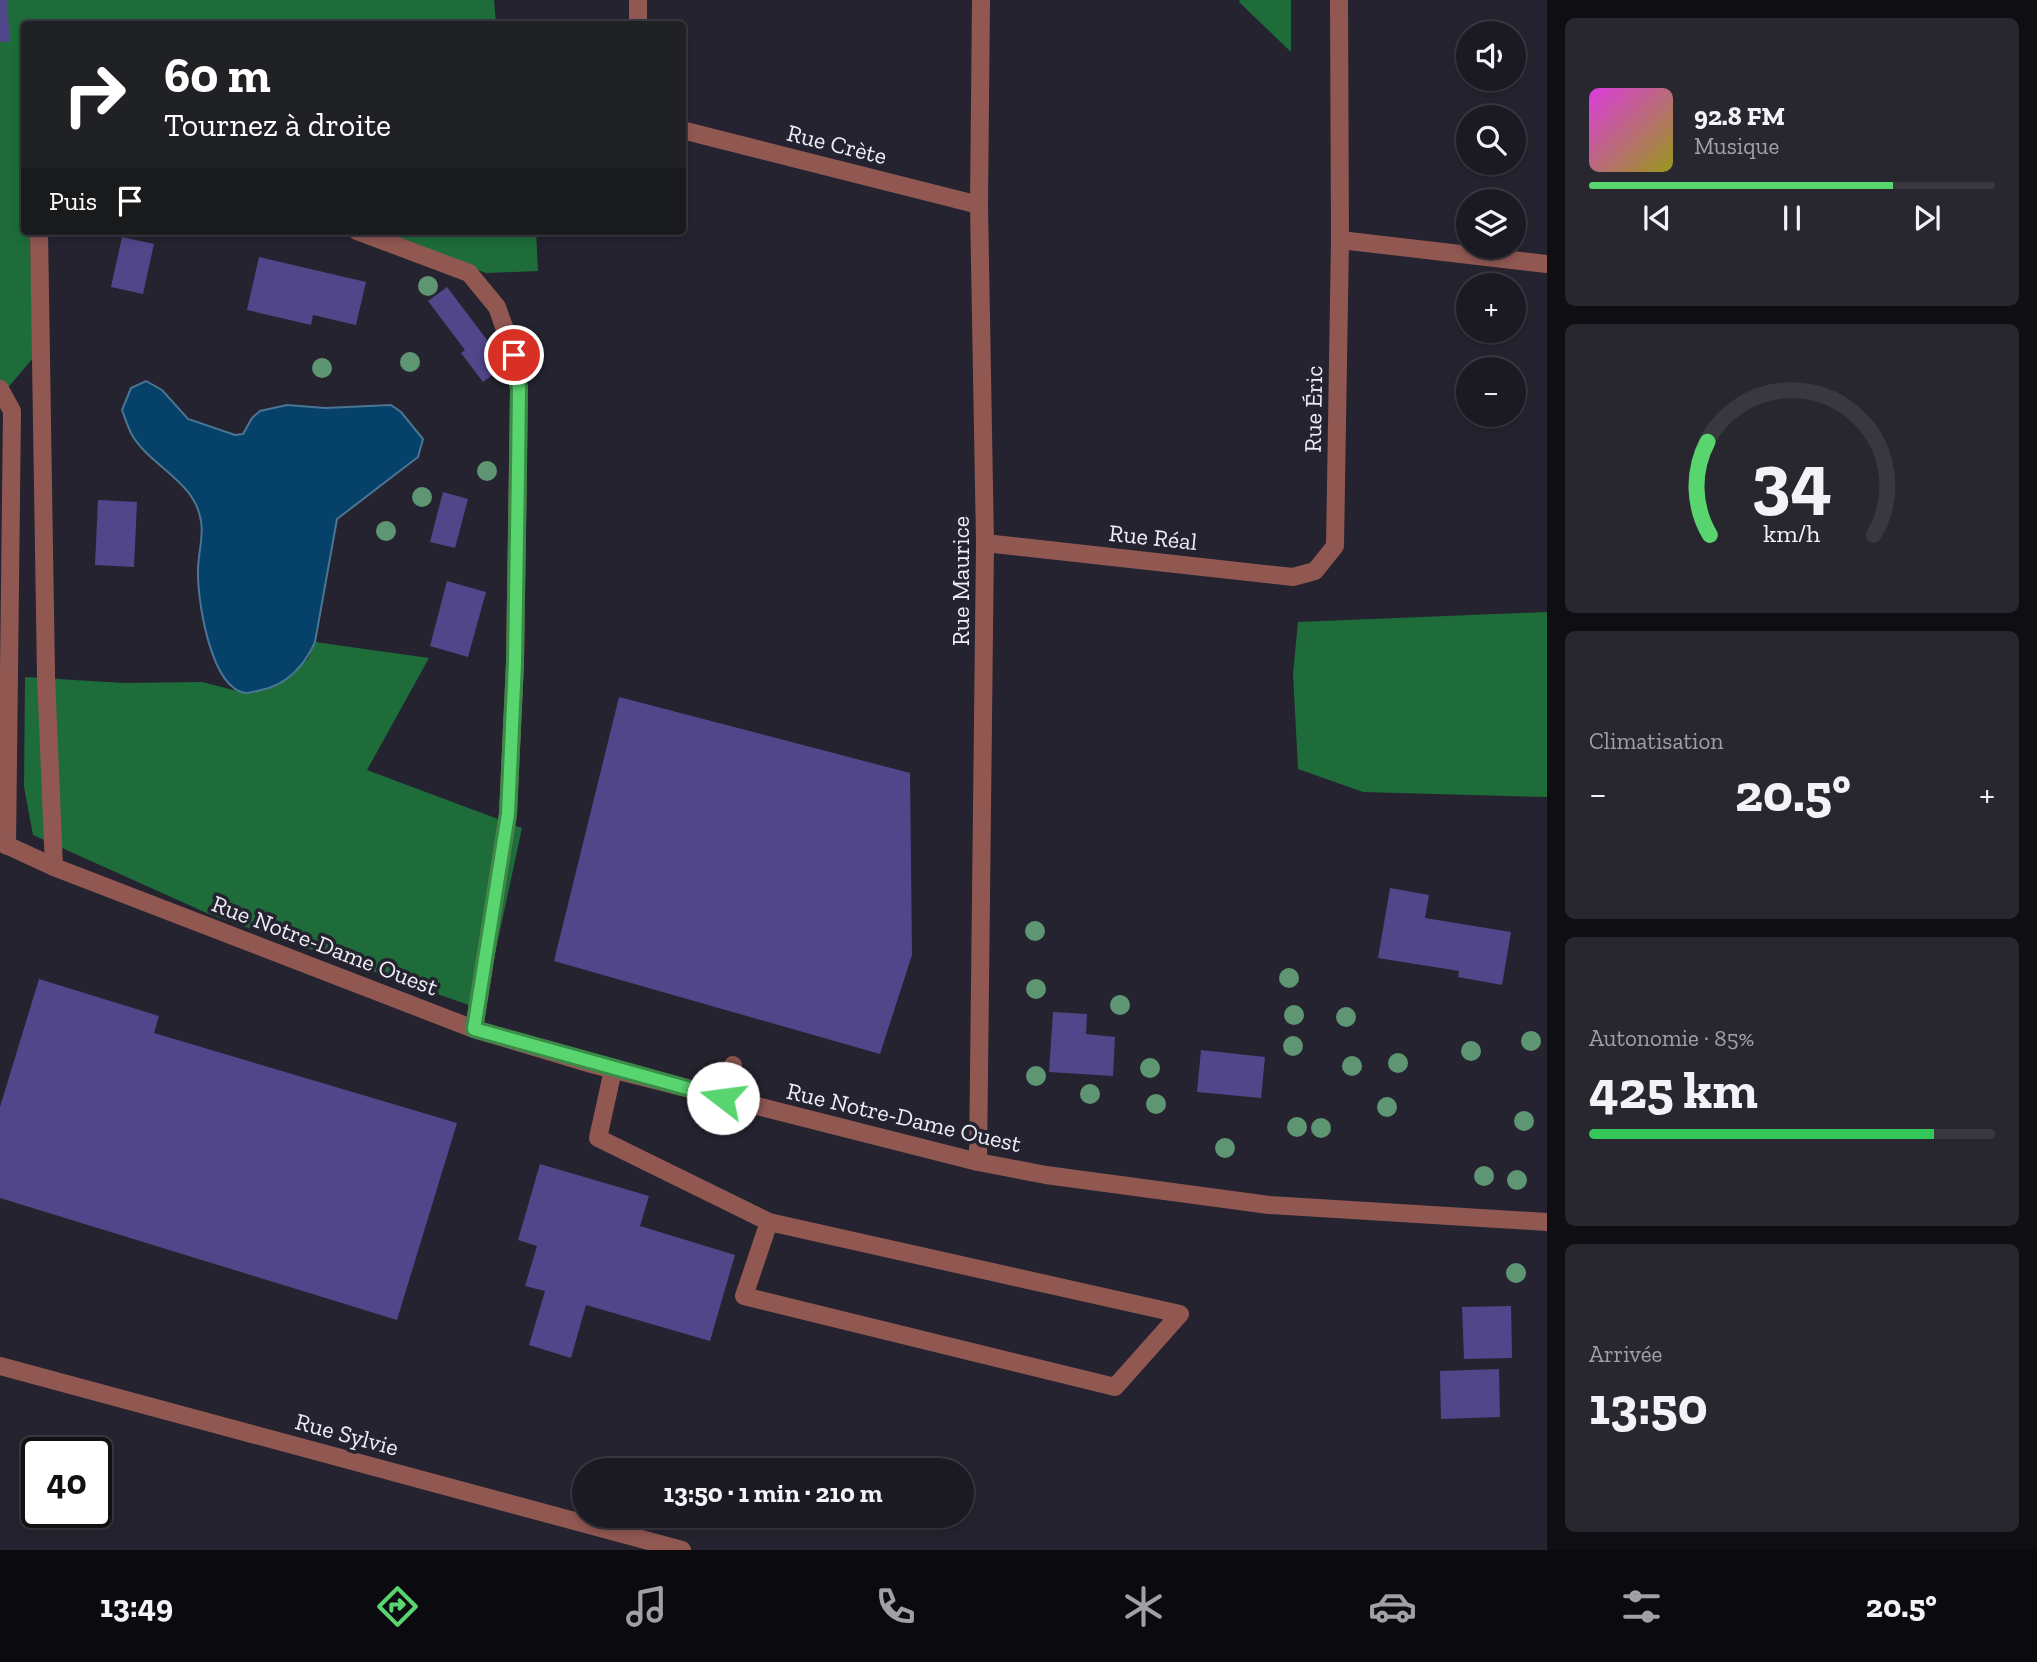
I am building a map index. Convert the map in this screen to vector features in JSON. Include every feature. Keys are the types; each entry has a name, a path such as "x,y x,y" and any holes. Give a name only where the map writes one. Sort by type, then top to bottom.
{"street":[{"path":"638,0 638,21"},
{"name":"Rue Maurice","path":"978,1162 985,543 979,205 981,0"},
{"name":"Rue Éric","path":"1315,571 1335,546 1340,240 1339,0"},
{"name":"Rue Crète","path":"686,131 979,205"},
{"path":"40,235 46,676 54,867"},
{"path":"368,235 469,273 497,307 514,355 519,389 515,663 508,814 474,1029"},
{"path":"1340,240 1547,264"},
{"path":"0,389 12,411 4,844"},
{"name":"Rue Réal","path":"985,543 1293,577 1315,571"},
{"name":"Rue Notre-Dame Ouest","path":"4,844 54,867 474,1029 613,1070 978,1162 1046,1175 1269,1205 1547,1222"},
{"path":"723,1098 733,1065"},
{"path":"613,1070 598,1138 769,1222 1180,1314 1115,1387 744,1296 769,1222"},
{"name":"Rue Sylvie","path":"0,1366 682,1550"}],"green space":[{"path":"0,0 494,0 496,21 21,21 21,235 30,235 33,358 0,397"},
{"path":"1291,0 1291,52 1239,2"},
{"path":"386,235 536,235 538,271 486,273"},
{"path":"1547,612 1547,797 1363,792 1298,769 1293,673 1298,622"},
{"path":"315,642 429,658 367,770 522,828 483,1010 209,914 33,835 24,787 25,677 124,683 202,682 245,693 281,683 308,659"}],"water":[{"path":"146,381 162,390 188,419 235,435 243,434 252,418 260,411 287,405 325,408 391,405 401,412 423,439 418,457 337,519 315,642 294,673 279,684 246,693 234,688 223,676 215,659 208,640 200,600 198,570 202,527 197,507 182,485 140,446 122,410 131,388"}],"building":[{"path":"0,0 7,0 10,42 0,42"},
{"path":"122,237 154,244 143,294 111,287"},
{"path":"259,257 366,282 356,325 313,315 311,325 247,310"},
{"path":"447,287 506,365 483,382 461,353 465,350 428,301"},
{"path":"443,492 468,499 455,548 430,542"},
{"path":"98,500 137,502 134,567 95,565"},
{"path":"447,581 486,592 468,657 430,646"},
{"path":"619,697 910,773 912,955 880,1054 554,961"},
{"path":"1390,888 1429,895 1425,918 1511,932 1502,985 1458,977 1459,971 1378,958"},
{"path":"39,979 159,1016 154,1033 457,1123 397,1320 0,1198 0,1107"},
{"path":"1053,1012 1087,1014 1086,1034 1115,1037 1113,1076 1049,1072"},
{"path":"1201,1050 1265,1057 1261,1098 1197,1092"},
{"path":"540,1164 649,1196 640,1226 735,1255 710,1341 586,1305 571,1358 529,1345 545,1291 525,1286 537,1246 518,1240"},
{"path":"1511,1306 1512,1358 1464,1359 1462,1307"},
{"path":"1499,1369 1500,1417 1441,1419 1440,1371"}],"route":[{"path":"514,355 519,389 518,471 515,663 508,814 474,1029 595,1065 723,1098"}]}
